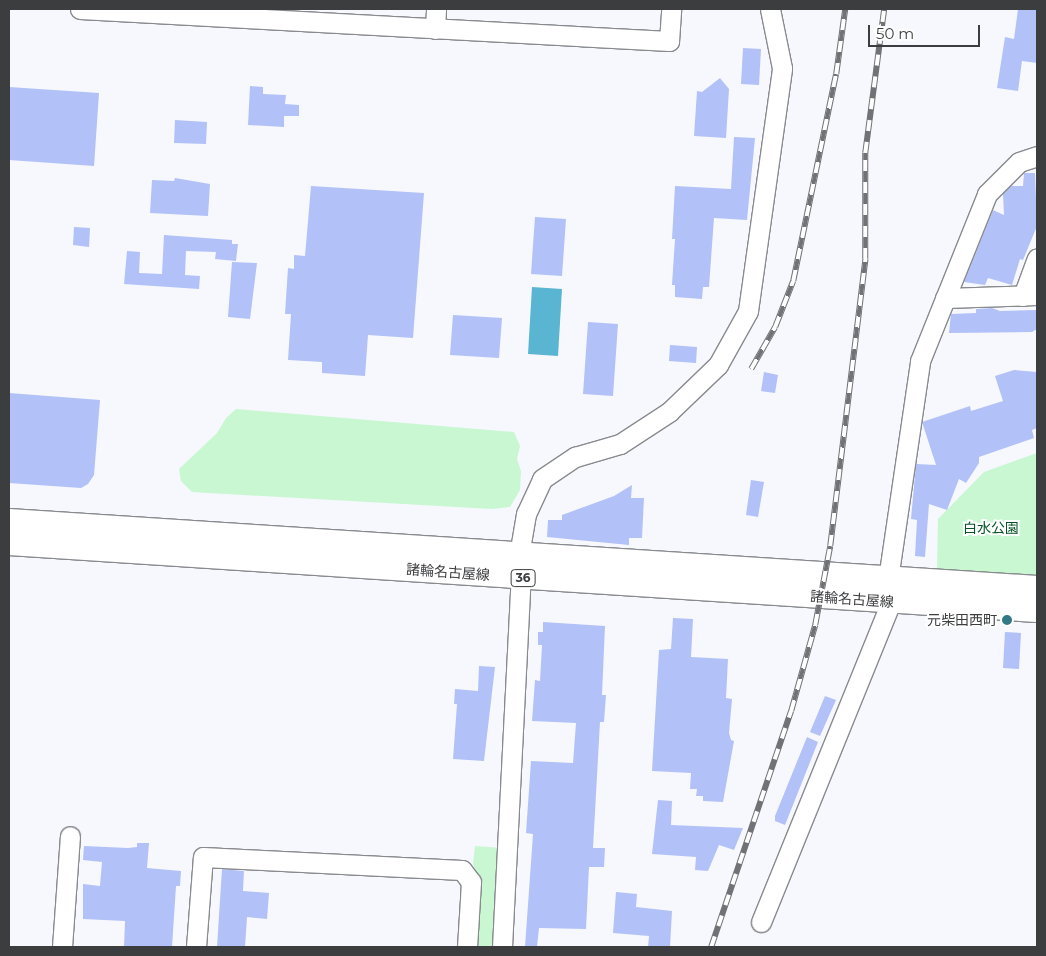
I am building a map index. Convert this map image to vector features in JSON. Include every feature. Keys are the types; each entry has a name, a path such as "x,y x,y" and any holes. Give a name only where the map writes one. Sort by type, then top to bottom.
{"main road":[{"name":"諸輪名古屋線","path":"9,520 520,566"},
{"name":"諸輪名古屋線","path":"9,542 520,566 889,590 1037,610"},
{"name":"諸輪名古屋線","path":"889,590 1037,588"}],"street":[{"path":"80,9 670,41 671,9"},
{"path":"435,29 436,9"},
{"path":"502,947 520,566 526,514 542,479 575,457 620,444 669,412 718,365 748,311 782,68 770,9"},
{"path":"761,922 889,590 920,361 987,194 1019,162 1037,156"},
{"path":"945,298 1030,296 1037,258"},
{"path":"62,947 70,836"},
{"path":"196,947 203,857 462,870 471,882 467,947"}],"green space":[{"path":"236,409 514,432 520,446 517,459 521,471 520,490 510,507 492,509 192,492 181,481 179,469 217,433 226,418"},
{"name":"白水公園","path":"1037,453 1037,576 937,570 938,519 984,472"},
{"path":"475,846 502,848 496,947 476,947 480,881 473,864"}],"water":[{"path":"532,287 562,289 558,356 528,354"}],"building":[{"path":"1018,9 1037,9 1037,63 1022,61 1018,91 997,88 1005,37 1014,39"},
{"path":"743,48 761,49 759,85 741,84"},
{"path":"720,78 729,89 726,138 694,136 697,91 702,92"},
{"path":"250,86 263,87 263,94 286,95 285,104 299,105 299,116 284,116 284,127 248,125"},
{"path":"9,87 99,93 94,166 9,160"},
{"path":"175,120 207,122 206,144 174,143"},
{"path":"734,137 755,138 747,220 714,218 709,287 703,287 702,299 675,297 675,285 672,285 675,239 672,239 675,186 731,189"},
{"path":"1024,173 1035,173 1037,226 1023,260 1020,259 1012,285 988,278 985,285 964,282 993,210 1004,215 1003,194 1011,186 1023,186"},
{"path":"175,178 210,184 208,216 150,213 152,180 174,181"},
{"path":"311,186 424,193 413,338 368,335 365,376 322,373 322,362 288,360 291,314 285,314 288,268 294,269 294,255 305,256"},
{"path":"535,217 566,219 562,276 531,274"},
{"path":"74,227 90,228 89,247 73,245"},
{"path":"164,235 232,240 232,244 238,244 236,261 215,259 216,252 186,251 185,275 200,276 199,289 124,284 127,251 140,252 139,273 162,274"},
{"path":"232,262 257,263 250,319 228,317"},
{"path":"992,308 1000,311 1037,310 1037,329 1032,332 949,333 951,314 976,313 976,309"},
{"path":"453,315 502,318 499,358 450,355"},
{"path":"588,322 618,324 613,396 583,394"},
{"path":"670,345 697,347 696,363 669,361"},
{"path":"1014,370 1037,372 1037,428 1032,430 1034,438 979,457 979,463 966,483 959,479 947,510 929,504 925,557 915,556 917,520 911,519 916,464 936,465 922,422 970,406 971,411 1003,401 995,376"},
{"path":"764,372 778,375 775,393 761,391"},
{"path":"9,393 100,400 94,475 88,484 81,488 9,483"},
{"path":"751,480 764,482 758,517 746,515"},
{"path":"632,485 631,498 644,498 642,538 629,538 629,545 547,537 548,520 562,520 562,515 614,496"},
{"path":"673,618 693,619 691,657 728,659 726,698 732,699 729,733 731,740 734,741 723,802 703,801 703,796 696,796 697,789 690,789 691,773 652,771 659,650 671,649"},
{"path":"543,622 605,626 602,695 606,695 604,722 600,722 593,848 605,848 604,867 589,867 586,929 539,928 537,947 525,947 533,834 526,833 531,761 573,763 576,723 532,721 535,680 540,681 542,645 538,645 538,632 543,632"},
{"path":"1005,632 1021,633 1019,669 1003,668"},
{"path":"479,666 495,667 484,761 453,759 457,704 454,704 455,689 478,691"},
{"path":"825,696 836,700 820,736 810,732"},
{"path":"807,737 818,742 785,825 775,821 775,816"},
{"path":"658,800 672,801 671,825 743,828 734,850 719,845 708,871 695,870 696,857 652,854"},
{"path":"137,843 149,843 147,868 181,871 180,886 176,886 172,947 124,947 125,921 83,919 83,884 100,886 102,862 83,860 84,846 128,848 137,847"},
{"path":"222,869 244,871 243,891 269,893 267,919 247,917 245,947 217,947"},
{"path":"616,892 637,894 636,907 672,911 670,947 648,947 649,936 613,933"}],"railway":[{"path":"751,369 775,327 793,281 836,74 845,9"},
{"path":"711,947 791,711 815,625 830,546 865,259 865,153 884,9"}],"place":[{"name":"元柴田西町","path":"1007,620"}]}
